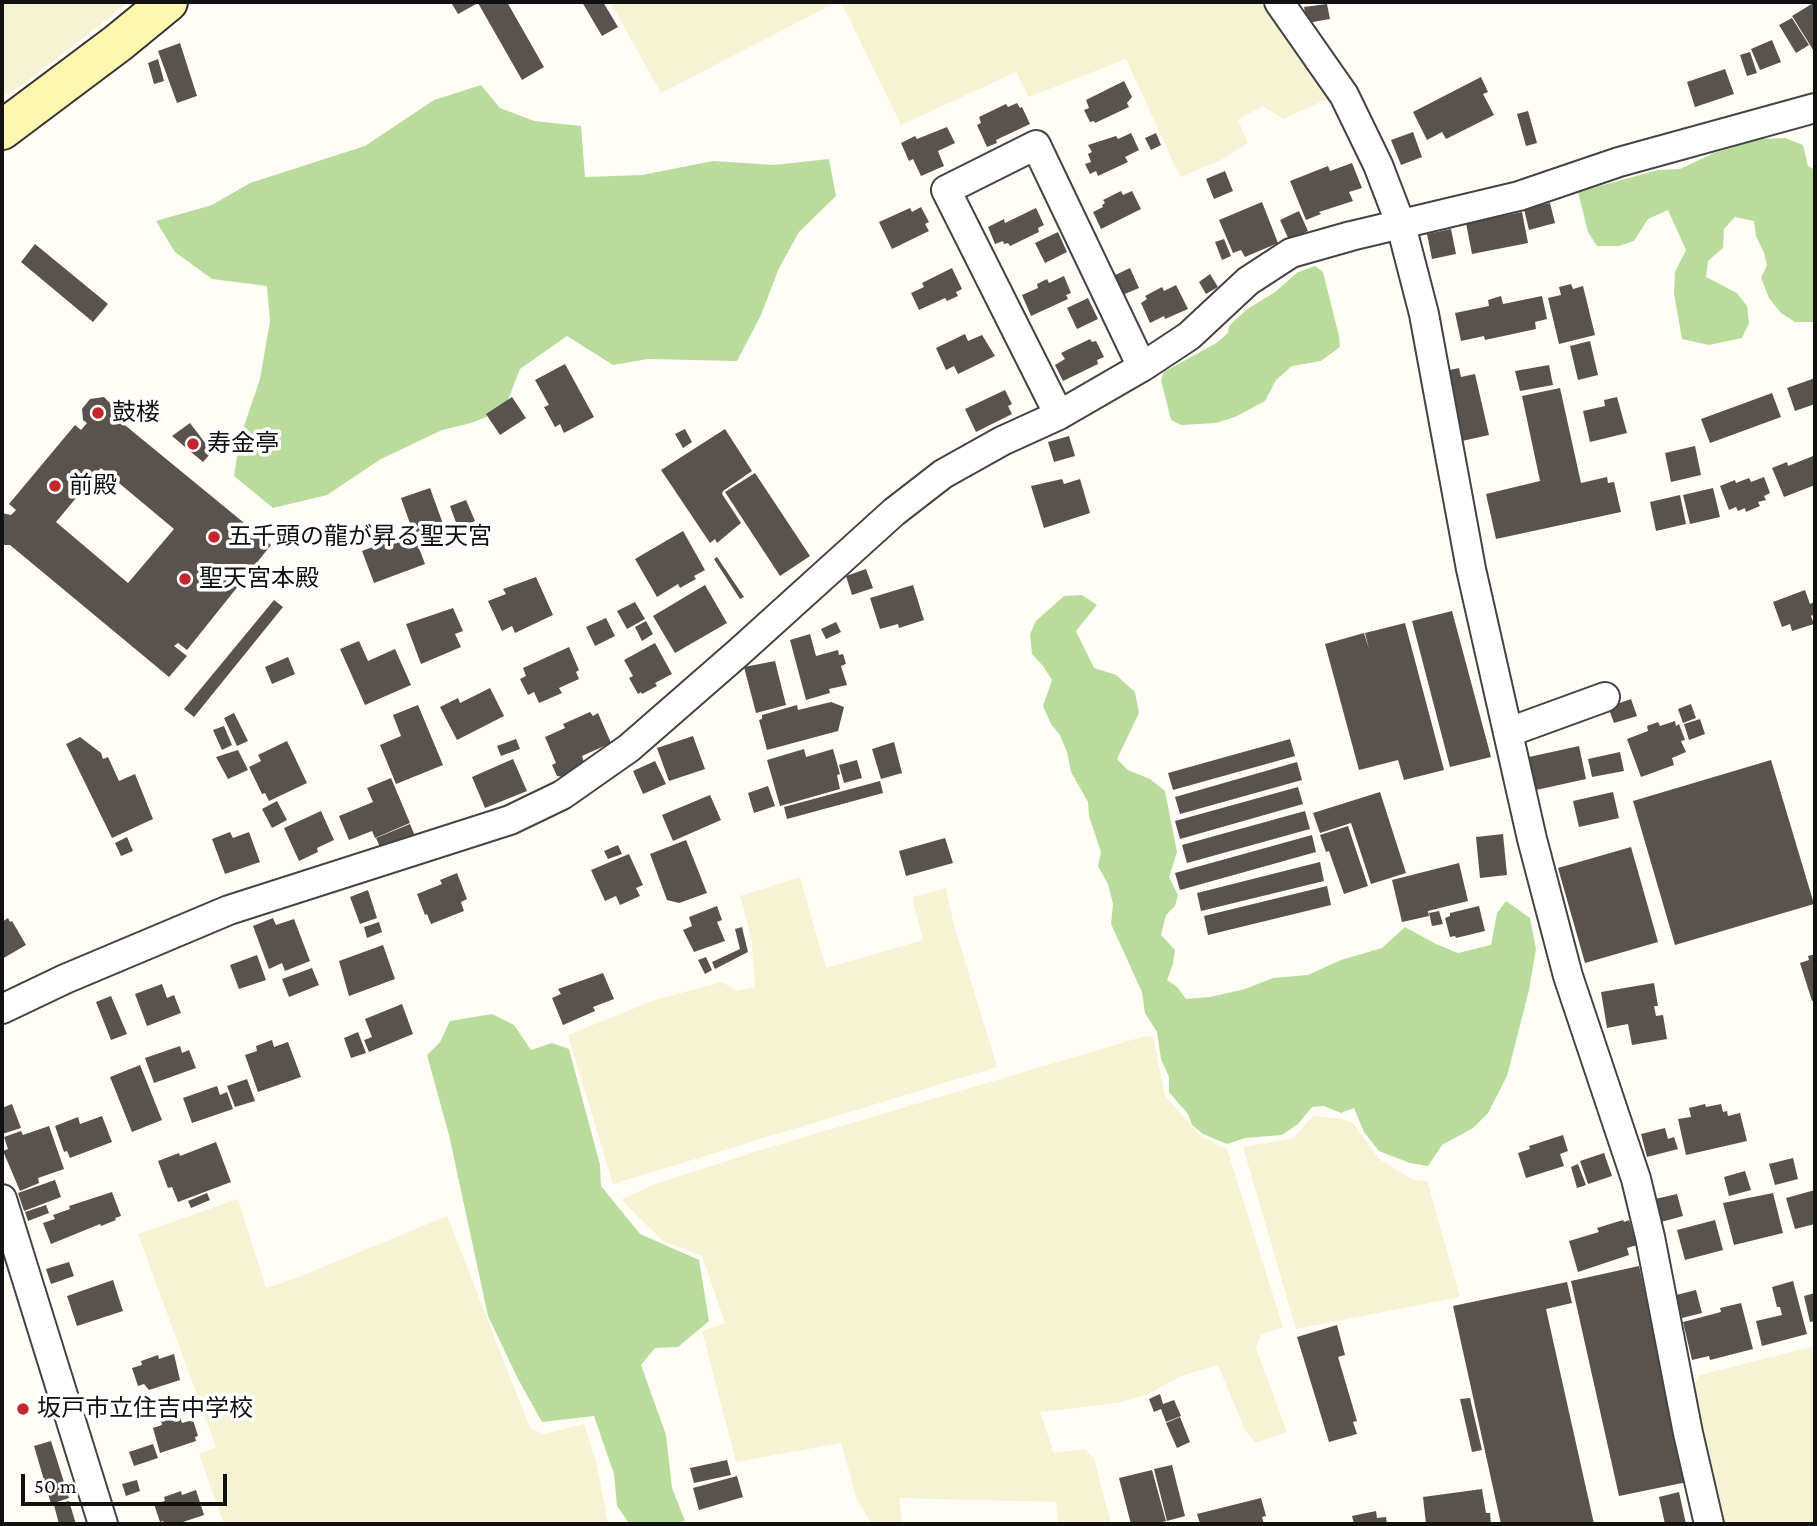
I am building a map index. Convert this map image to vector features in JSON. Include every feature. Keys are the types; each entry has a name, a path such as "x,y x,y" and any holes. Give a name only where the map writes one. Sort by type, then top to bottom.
{"street":[{"path":"2,130 169,2"},
{"path":"1279,2 1344,95 1378,165 1401,225 1424,314 1471,569 1532,839 1568,976 1636,1179 1709,1524"},
{"path":"2,1009 65,979 229,910 510,820 562,795 629,748 894,512 943,474 1002,441 1059,415 1142,367 1189,336 1248,281 1291,253 1520,196 1643,155 1815,108"},
{"path":"1059,415 946,190 1036,145 1142,367"},
{"path":"1509,732 1605,697"},
{"path":"2,1199 103,1524"}],"shaded area":[{"path":"2,2 129,2 2,98"},
{"path":"610,2 837,2 661,93"},
{"path":"841,2 1260,2 1330,98 1283,119 1263,106 1238,120 1248,143 1221,160 1180,177 1126,59 1029,97 1016,72 901,125"},
{"path":"800,877 826,968 923,940 912,897 946,888 954,925 997,1067 613,1184 568,1035 655,1000 722,982 737,991 755,987 751,938 740,896"},
{"path":"1153,1036 1165,1096 1201,1136 1227,1149 1283,1327 1261,1335 1256,1348 1287,1432 1255,1443 1245,1430 1218,1365 1181,1376 1146,1395 1117,1403 1040,1412 1054,1453 1085,1449 1094,1458 1111,1524 1058,1524 1056,1502 899,1498 903,1524 872,1524 857,1500 841,1443 736,1462 702,1331 725,1323 702,1256 662,1240 621,1200 652,1185 764,1149 1142,1037"},
{"path":"1313,1116 1353,1123 1379,1159 1413,1180 1427,1181 1460,1297 1296,1329 1243,1147 1294,1138"},
{"path":"238,1199 266,1288 447,1216 530,1428 544,1434 584,1424 597,1465 608,1524 224,1524 199,1454 216,1447 138,1234"},
{"path":"1815,1346 1815,1524 1722,1524 1693,1387 1700,1375"}],"green space":[{"path":"481,85 500,108 534,121 581,126 585,177 642,175 713,161 774,165 829,159 836,196 799,232 779,268 761,315 737,361 648,359 613,365 567,336 520,369 504,410 471,423 442,430 381,459 327,495 273,508 234,476 240,438 260,379 270,321 267,286 212,279 175,252 156,221 212,205 250,183 365,146 434,100"},
{"path":"1785,138 1803,145 1808,166 1815,170 1815,322 1795,322 1781,313 1769,298 1761,278 1767,265 1756,236 1754,221 1735,217 1724,229 1723,248 1708,261 1706,277 1737,293 1747,306 1749,323 1742,338 1709,345 1682,339 1674,294 1675,272 1686,250 1668,210 1648,219 1634,241 1619,246 1597,246 1588,232 1578,192 1658,170 1680,169 1714,153 1760,139"},
{"path":"1315,266 1323,272 1340,347 1321,361 1292,366 1276,380 1265,401 1235,417 1216,423 1181,425 1171,420 1161,380 1164,372 1218,342 1228,333 1229,326 1246,310 1275,292 1298,272"},
{"path":"1082,595 1097,605 1076,631 1094,668 1116,675 1135,692 1139,713 1117,759 1128,770 1150,779 1165,791 1177,852 1169,877 1178,895 1175,906 1166,915 1161,935 1175,950 1167,980 1177,987 1186,999 1245,989 1273,978 1308,975 1341,960 1382,948 1405,927 1458,953 1491,945 1497,913 1506,901 1530,918 1536,949 1529,990 1507,1076 1488,1113 1473,1128 1442,1145 1428,1166 1410,1163 1379,1151 1364,1132 1354,1108 1341,1113 1324,1106 1312,1107 1298,1124 1282,1135 1245,1138 1227,1144 1203,1134 1192,1125 1188,1114 1169,1092 1169,1077 1161,1059 1157,1032 1145,1013 1142,992 1111,924 1113,904 1108,884 1098,866 1101,852 1089,816 1088,802 1071,772 1060,735 1051,724 1043,706 1052,680 1032,654 1030,634 1036,621 1064,596"},
{"path":"492,1014 514,1025 531,1050 552,1043 569,1049 600,1165 601,1186 640,1234 699,1260 709,1321 678,1347 655,1348 641,1365 666,1435 672,1488 685,1521 667,1524 629,1523 617,1506 614,1474 594,1416 542,1422 488,1316 449,1135 427,1055 440,1042 450,1021"}],"building":[{"path":"456,2 507,2 544,67 522,80 478,3 458,14 452,4"},
{"path":"582,2 603,2 618,27 602,36"},
{"path":"1815,2 1815,53 1792,16"},
{"path":"1327,4 1330,19 1307,23 1304,7"},
{"path":"1792,18 1809,45 1796,53 1779,25"},
{"path":"1772,40 1781,62 1760,70 1751,49"},
{"path":"180,43 197,96 177,103 158,51"},
{"path":"1750,52 1757,73 1747,76 1740,55"},
{"path":"158,59 164,81 154,84 148,63"},
{"path":"1725,69 1734,94 1695,107 1687,82"},
{"path":"1481,77 1488,92 1483,94 1494,115 1446,139 1442,132 1427,140 1413,112"},
{"path":"1124,81 1132,97 1127,103 1129,107 1095,123 1090,122 1084,110 1089,108 1086,100"},
{"path":"1017,103 1022,107 1030,124 987,147 977,125 981,123 979,117 1006,104 1008,107"},
{"path":"1528,111 1537,143 1526,146 1517,114"},
{"path":"947,127 955,143 938,151 944,166 921,176 913,159 909,161 901,143"},
{"path":"1413,132 1422,157 1401,165 1391,140"},
{"path":"1131,133 1139,150 1125,157 1128,162 1098,176 1096,171 1090,174 1085,164 1091,162 1088,154 1092,152 1088,145 1116,136 1118,139"},
{"path":"1156,133 1161,145 1151,150 1145,138"},
{"path":"1352,163 1362,188 1349,192 1353,201 1319,212 1321,214 1306,220 1290,181 1328,166 1330,171"},
{"path":"1225,171 1233,191 1214,199 1206,179"},
{"path":"1121,191 1123,195 1132,191 1141,209 1101,229 1093,212 1103,207 1103,200"},
{"path":"1262,202 1278,243 1245,257 1241,250 1233,253 1219,220"},
{"path":"1550,203 1555,223 1529,230 1524,209"},
{"path":"921,207 929,222 925,224 929,231 892,249 879,222 910,208 912,212"},
{"path":"1036,208 1044,225 1038,228 1039,232 1010,246 1003,241 995,244 988,227 1004,219 1005,223"},
{"path":"1299,211 1308,231 1289,240 1280,220"},
{"path":"1522,212 1528,243 1472,254 1466,223"},
{"path":"1451,229 1456,254 1432,259 1427,234"},
{"path":"1058,232 1067,252 1045,263 1035,243"},
{"path":"1224,239 1231,256 1222,260 1215,242"},
{"path":"35,244 108,304 93,322 21,262"},
{"path":"952,268 962,289 956,292 958,296 947,301 945,298 919,310 911,293 924,287 922,283"},
{"path":"1130,268 1139,288 1120,296 1111,277"},
{"path":"1210,274 1218,287 1206,294 1199,282"},
{"path":"1064,276 1071,293 1066,295 1068,299 1031,316 1022,295 1038,288 1037,284 1047,279 1049,283"},
{"path":"1571,284 1573,289 1583,286 1595,335 1559,344 1548,298 1561,295 1559,287"},
{"path":"1176,285 1188,309 1150,323 1141,303 1147,299 1145,296 1162,287 1164,291"},
{"path":"1501,296 1503,304 1542,296 1547,319 1535,322 1536,329 1485,340 1484,336 1461,341 1455,313 1489,306 1488,300"},
{"path":"1088,298 1098,319 1077,329 1067,308"},
{"path":"965,334 968,341 982,335 995,356 958,374 954,366 946,370 936,348"},
{"path":"1090,339 1092,342 1096,341 1104,357 1097,360 1098,364 1063,381 1055,365 1065,359 1061,353"},
{"path":"1590,341 1598,375 1578,380 1570,346"},
{"path":"565,364 594,417 564,433 560,424 555,427 544,407 549,405 535,380"},
{"path":"1549,365 1553,385 1520,391 1515,371"},
{"path":"1459,368 1461,377 1475,374 1489,435 1462,441 1445,371"},
{"path":"1815,378 1815,404 1795,411 1787,388"},
{"path":"1560,388 1581,483 1607,477 1608,483 1614,482 1621,512 1496,539 1486,494 1540,481 1522,396"},
{"path":"1005,390 1012,404 1008,406 1012,414 976,432 965,409"},
{"path":"1772,393 1781,417 1710,443 1701,419"},
{"name":"五千頭の龍が昇る聖天宮","path":"104,397 114,407 115,417 271,545 187,650 178,643 174,646 187,656 169,677 10,545 2,545 2,513 11,515 16,510 9,504 75,425 81,430 87,423 83,420 82,409 90,399","holes":["101,468 174,529 128,583 56,522"]},
{"path":"512,397 526,418 500,435 486,414"},
{"path":"1617,397 1627,433 1590,442 1583,411 1605,406 1604,400"},
{"name":"寿金亭","path":"190,423 212,452 203,462 172,436"},
{"path":"685,429 692,442 683,448 675,434"},
{"path":"725,429 752,471 722,494 741,523 717,543 715,539 710,543 661,470"},
{"path":"1069,436 1075,456 1054,462 1048,442"},
{"path":"1695,446 1701,475 1671,482 1665,453"},
{"path":"1813,456 1815,485 1784,497 1772,468 1787,462 1788,466"},
{"path":"755,473 810,556 780,576 725,492"},
{"path":"1764,477 1770,493 1764,496 1766,500 1758,502 1760,506 1746,512 1745,508 1738,511 1736,507 1729,510 1720,486 1735,480 1736,483 1749,478 1751,482"},
{"path":"1062,479 1064,484 1080,479 1090,513 1044,528 1031,486"},
{"path":"430,488 443,524 414,535 425,564 374,583 362,551 413,532 401,498"},
{"path":"1713,488 1720,517 1690,524 1683,495"},
{"path":"1680,495 1686,524 1656,531 1650,502"},
{"path":"466,500 475,521 458,528 450,506"},
{"path":"683,531 705,570 680,588 678,584 657,597 635,559"},
{"path":"717,557 744,597 740,599 714,559"},
{"path":"866,569 873,588 852,595 846,576"},
{"path":"536,577 553,615 515,633 512,626 502,631 488,601 506,594 503,589"},
{"path":"705,585 727,623 675,653 653,616"},
{"path":"913,585 924,620 899,628 898,624 880,629 870,598"},
{"path":"1805,590 1810,604 1814,602 1815,614 1811,616 1814,624 1792,631 1790,624 1782,627 1773,602"},
{"path":"274,600 283,607 194,717 184,709"},
{"path":"635,602 645,619 627,629 617,611"},
{"path":"453,608 463,631 455,634 461,647 421,664 406,624"},
{"path":"1452,611 1491,757 1450,767 1412,621"},
{"path":"606,618 615,636 595,646 586,627"},
{"path":"646,621 653,634 642,641 635,627"},
{"path":"836,622 841,632 826,639 821,629"},
{"path":"1405,623 1444,770 1404,780 1398,760 1359,770 1325,644 1364,633 1369,649 1365,633"},
{"path":"810,634 816,656 838,650 839,655 843,654 846,664 841,666 847,685 829,689 830,693 806,700 790,640"},
{"path":"359,641 368,661 395,649 411,685 365,705 340,649"},
{"path":"655,643 672,674 655,683 657,686 638,694 629,678 633,676 624,660"},
{"path":"569,647 579,670 576,672 579,679 559,688 562,693 539,703 534,692 528,695 520,679 526,676 523,668"},
{"path":"288,657 295,674 272,684 265,667"},
{"path":"775,661 786,705 756,713 744,667"},
{"path":"490,688 504,716 457,740 440,707 458,698 460,703"},
{"path":"1631,699 1637,716 1614,723 1608,707"},
{"path":"831,702 844,707 838,731 767,750 759,720 762,715 797,705 798,710"},
{"path":"1691,704 1696,718 1683,723 1678,709"},
{"path":"418,705 443,765 396,784 380,745 401,736 393,715"},
{"path":"590,712 593,716 598,713 611,743 582,756 584,762 564,777 557,776 552,765 556,763 545,737 565,728 563,724"},
{"path":"234,713 248,741 237,746 224,718"},
{"path":"1700,719 1705,734 1689,740 1684,724"},
{"path":"1675,721 1676,726 1679,724 1685,740 1681,741 1686,752 1672,758 1674,765 1641,777 1627,739 1648,731 1647,726 1658,722 1660,726"},
{"path":"224,726 232,745 222,750 213,730"},
{"path":"693,736 705,769 669,781 657,748"},
{"path":"80,737 101,753 103,759 108,757 119,781 135,774 153,819 112,838 66,744"},
{"path":"516,739 520,749 501,756 497,746"},
{"path":"1290,739 1295,756 1173,790 1168,773"},
{"path":"287,741 307,783 269,801 265,793 262,794 249,767 261,761 258,755"},
{"path":"894,742 902,773 881,779 872,749"},
{"path":"1579,746 1586,779 1536,790 1529,757"},
{"path":"804,749 806,757 833,749 840,774 837,775 840,789 780,806 767,760"},
{"path":"238,750 248,770 228,779 216,757"},
{"path":"1620,752 1624,771 1592,777 1588,759"},
{"path":"513,759 527,791 485,808 472,777"},
{"path":"857,760 862,778 844,783 839,765"},
{"path":"1771,760 1814,904 1675,945 1633,801"},
{"path":"655,761 666,784 643,794 633,771"},
{"path":"1297,762 1302,780 1180,814 1175,797"},
{"path":"391,778 410,823 375,838 372,831 349,840 339,816 373,802 367,788"},
{"path":"880,781 883,793 787,819 784,807"},
{"path":"768,786 775,806 754,813 748,793"},
{"path":"1298,787 1303,804 1180,839 1175,821"},
{"path":"1380,792 1406,873 1371,884 1351,823 1320,833 1313,813"},
{"path":"1613,792 1619,818 1579,827 1573,801"},
{"path":"710,795 721,820 673,841 662,815"},
{"path":"277,801 287,820 272,828 262,809"},
{"path":"321,811 334,840 299,861 284,828"},
{"path":"1305,811 1310,829 1187,863 1182,845"},
{"path":"410,824 415,836 380,847 376,838"},
{"path":"1348,826 1368,886 1344,894 1329,851 1326,852 1320,835"},
{"path":"230,832 233,838 249,832 260,862 225,874 212,839"},
{"path":"1503,834 1507,875 1480,878 1476,837"},
{"path":"1312,835 1316,852 1180,890 1175,873"},
{"path":"127,837 133,851 121,856 115,843"},
{"path":"945,838 953,863 906,876 899,851"},
{"path":"686,840 707,893 679,903 667,900 650,854"},
{"path":"618,845 622,854 608,859 604,851"},
{"path":"1631,847 1658,942 1585,963 1558,868"},
{"path":"629,854 643,885 636,888 640,896 620,905 616,896 605,901 591,870"},
{"path":"1320,862 1324,881 1201,911 1197,893"},
{"path":"1459,863 1468,901 1428,911 1429,916 1402,922 1392,880"},
{"path":"457,873 467,899 461,902 464,911 431,924 417,894 442,884 440,880"},
{"path":"1327,886 1331,905 1208,935 1204,916"},
{"path":"368,890 377,918 360,924 350,897"},
{"path":"717,906 722,920 717,922 725,941 694,952 683,930 692,926 689,917"},
{"path":"1479,906 1485,931 1450,937 1445,918 1450,916 1450,913"},
{"path":"1439,911 1443,924 1432,926 1429,913"},
{"path":"8,918 26,945 2,959 2,922"},
{"path":"273,918 276,925 294,919 310,961 285,971 282,963 269,969 253,926"},
{"path":"379,922 382,932 367,938 364,927"},
{"path":"742,927 748,952 715,969 712,962 740,949 735,929"},
{"path":"383,945 395,979 349,996 339,961"},
{"path":"1815,954 1815,1000 1812,1001 1800,963"},
{"path":"257,955 266,980 239,989 230,965"},
{"path":"706,957 712,970 705,974 698,960"},
{"path":"312,968 319,985 289,997 282,979"},
{"path":"603,973 614,999 593,1007 595,1011 563,1025 552,998 561,994 558,989"},
{"path":"1654,983 1658,1006 1654,1006 1656,1016 1663,1015 1667,1039 1632,1045 1628,1024 1607,1028 1601,992"},
{"path":"162,984 167,998 174,995 181,1013 147,1026 135,994"},
{"path":"111,996 127,1034 111,1040 96,1002"},
{"path":"402,1004 413,1034 369,1052 364,1040 372,1037 365,1019"},
{"path":"358,1032 366,1053 351,1058 344,1038"},
{"path":"272,1040 274,1047 288,1042 301,1077 258,1092 245,1055 257,1051 256,1046"},
{"path":"180,1046 182,1053 189,1050 196,1068 154,1083 145,1058"},
{"path":"140,1065 162,1120 132,1132 110,1077"},
{"path":"247,1079 255,1101 235,1107 227,1086"},
{"path":"217,1086 220,1095 227,1092 233,1109 192,1123 183,1098"},
{"path":"12,1104 21,1128 2,1134 2,1108"},
{"path":"1705,1104 1706,1107 1721,1104 1723,1112 1727,1111 1728,1116 1740,1113 1747,1141 1686,1155 1678,1119 1691,1117 1689,1108"},
{"path":"102,1116 112,1142 70,1158 67,1151 64,1152 55,1126 78,1117 80,1124"},
{"path":"49,1126 64,1169 38,1178 39,1183 20,1191 3,1151 8,1149 4,1137 21,1131 23,1135"},
{"path":"1665,1128 1668,1139 1674,1137 1678,1149 1647,1157 1641,1134"},
{"path":"1563,1135 1568,1151 1560,1154 1564,1166 1526,1178 1518,1153 1530,1149 1529,1146"},
{"path":"216,1142 231,1182 178,1202 172,1187 168,1188 158,1161"},
{"path":"1604,1153 1612,1176 1588,1184 1580,1161"},
{"path":"1793,1158 1798,1179 1775,1185 1769,1164"},
{"path":"1578,1164 1586,1185 1577,1188 1571,1167"},
{"path":"1745,1171 1751,1190 1729,1196 1724,1177"},
{"path":"55,1180 61,1197 24,1211 18,1193"},
{"path":"1815,1190 1815,1224 1795,1229 1786,1198"},
{"path":"112,1192 121,1216 51,1244 43,1223 55,1219 53,1215 70,1209 69,1206"},
{"path":"207,1193 210,1200 191,1208 188,1201"},
{"path":"1773,1193 1783,1233 1734,1245 1723,1203"},
{"path":"1677,1194 1683,1216 1661,1222 1655,1199"},
{"path":"46,1205 49,1213 28,1221 25,1212"},
{"path":"1629,1220 1637,1245 1627,1248 1629,1255 1578,1272 1569,1241 1599,1232 1597,1228"},
{"path":"1715,1220 1723,1250 1685,1260 1677,1230"},
{"path":"69,1262 74,1276 51,1284 46,1269"},
{"path":"1639,1266 1687,1482 1619,1496 1571,1281"},
{"path":"113,1280 123,1311 77,1326 67,1296"},
{"path":"1793,1281 1807,1334 1762,1346 1756,1321 1782,1315 1772,1287"},
{"path":"1567,1282 1572,1303 1546,1309 1594,1524 1501,1524 1453,1306"},
{"path":"1696,1290 1702,1313 1682,1318 1676,1295"},
{"path":"1815,1293 1815,1321 1810,1322 1804,1296"},
{"path":"1741,1303 1753,1349 1710,1360 1709,1356 1692,1360 1683,1322 1721,1312 1720,1308"},
{"path":"1337,1325 1345,1355 1338,1357 1357,1421 1353,1422 1357,1434 1329,1442 1297,1337"},
{"path":"174,1354 180,1380 149,1390 144,1384 138,1386 132,1368 142,1365 141,1361 158,1355 159,1359"},
{"path":"1160,1394 1163,1404 1174,1400 1181,1416 1166,1422 1161,1409 1154,1412 1149,1399"},
{"path":"1470,1398 1482,1450 1472,1452 1460,1399"},
{"path":"179,1415 182,1423 193,1420 198,1436 195,1437 196,1441 160,1453 153,1428 162,1425 161,1421"},
{"path":"1180,1417 1190,1442 1177,1448 1166,1423"},
{"path":"51,1441 69,1498 51,1504 34,1446"},
{"path":"153,1444 158,1458 134,1466 129,1452"},
{"path":"727,1460 731,1475 694,1483 690,1468"},
{"path":"1172,1465 1185,1516 1167,1521 1154,1469"},
{"path":"1152,1470 1166,1521 1156,1524 1131,1524 1119,1478"},
{"path":"737,1476 743,1497 699,1510 693,1488"},
{"path":"137,1480 140,1491 126,1496 122,1484"},
{"path":"1482,1489 1486,1513 1490,1513 1491,1524 1426,1524 1423,1497"},
{"path":"196,1490 204,1515 177,1524 160,1522 154,1504 181,1491 182,1495"},
{"path":"1679,1492 1686,1524 1665,1524 1659,1497"},
{"path":"1261,1498 1266,1516 1262,1517 1264,1524 1200,1524 1197,1514"},
{"path":"69,1501 76,1524 59,1524 54,1505"},
{"path":"1376,1511 1377,1518 1386,1517 1387,1524 1354,1524 1352,1516"}],"place":[{"name":"鼓楼","path":"98,413"},
{"name":"寿金亭","path":"193,444"},
{"name":"前殿","path":"55,486"},
{"name":"五千頭の龍が昇る聖天宮","path":"214,537"},
{"name":"聖天宮本殿","path":"185,579"},
{"name":"坂戸市立住吉中学校","path":"23,1409"}]}
